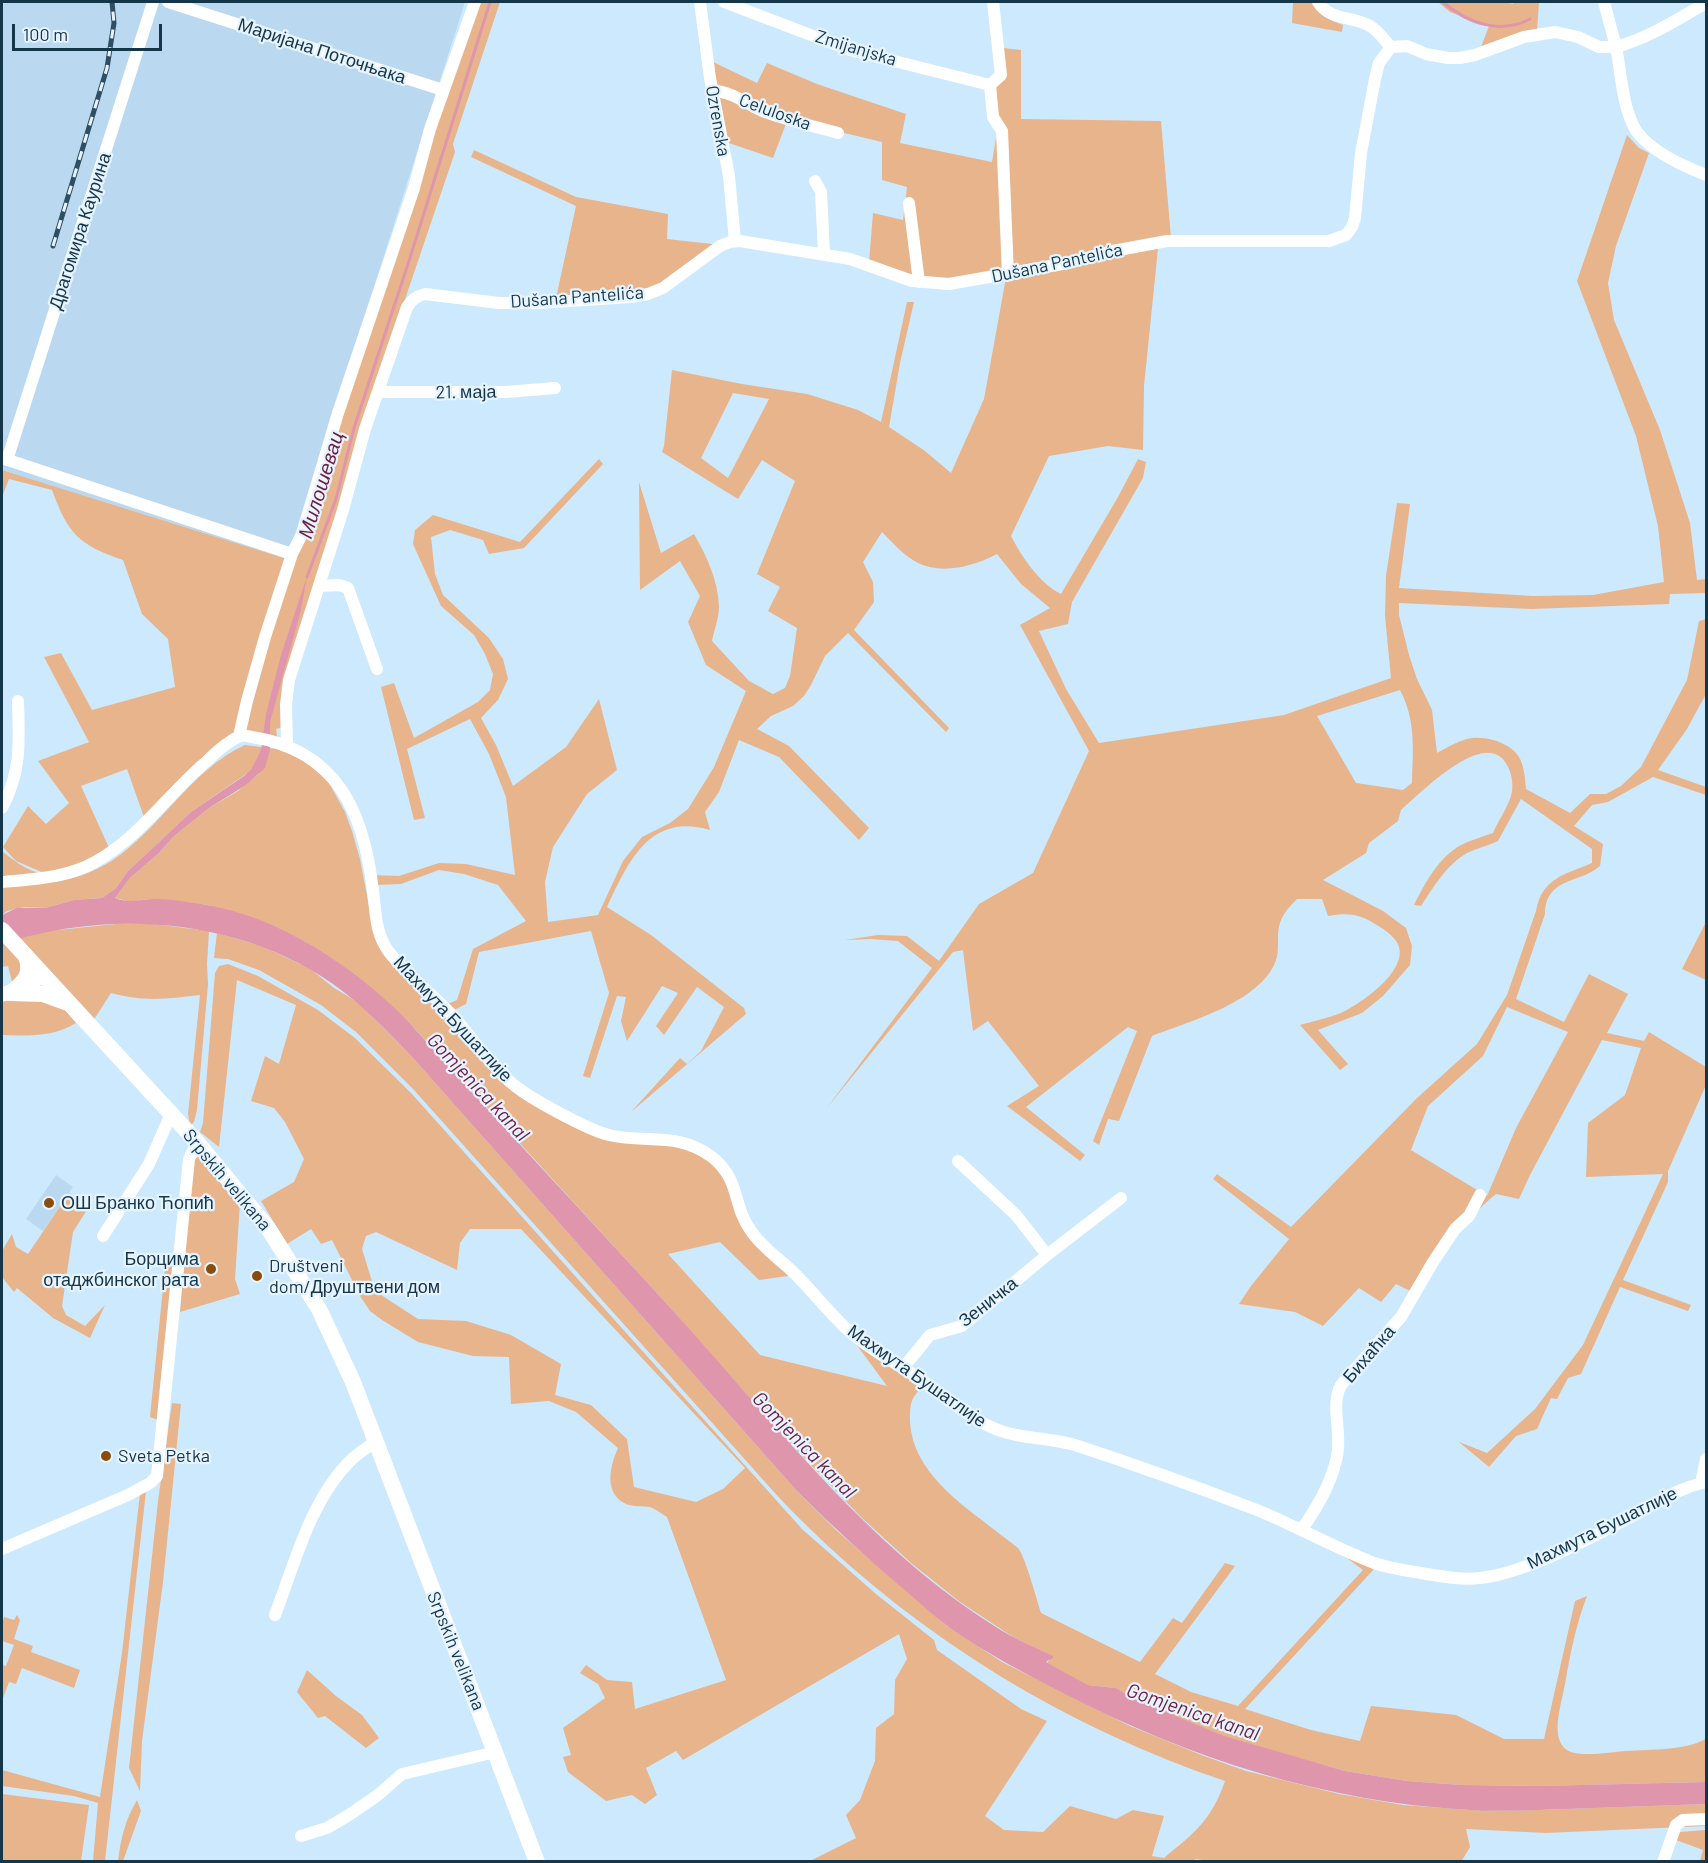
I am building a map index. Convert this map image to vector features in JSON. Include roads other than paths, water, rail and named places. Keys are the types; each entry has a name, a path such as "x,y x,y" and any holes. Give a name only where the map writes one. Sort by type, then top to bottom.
{"main road":[{"name":"Srpskih velikana","path":"2,930 197,1142 268,1228 319,1309 340,1353 376,1441 437,1606 496,1752 537,1862"},
{"path":"6,994 21,984 28,973 26,957"},
{"path":"6,994 49,996 71,1005"}],"street":[{"name":"Драгомира Каурина","path":"4,459 153,2"},
{"name":"Маријана Поточњака","path":"168,2 443,90"},
{"path":"2,882 75,871 96,861 129,836 197,769 229,742 245,736 247,701 292,555 302,534 338,413 414,188 443,90 475,2"},
{"name":"Ozrenska","path":"700,2 713,91 729,176 735,241"},
{"name":"Zmijanjska","path":"724,2 850,50 990,85"},
{"path":"993,2 1001,75 990,85 993,117 1002,131 1008,275"},
{"path":"1318,2 1336,16 1368,24 1391,47 1407,46 1426,54 1460,58 1475,55 1524,37 1555,32 1578,37 1599,47 1616,47 1630,43 1707,3"},
{"path":"1604,2 1616,47 1629,115 1634,127 1641,137 1656,149 1675,161 1707,175"},
{"name":"Dušana Pantelića","path":"282,744 289,680 320,586 365,429 407,307 412,299 431,295 500,303 537,303 648,294 663,288 720,246 735,241 824,254 919,282 949,284 1008,275 1167,241 1329,241 1346,235 1355,218 1360,153 1375,79 1379,63 1391,47"},
{"name":"Celuloska","path":"713,91 727,93 782,118 838,133"},
{"path":"815,181 821,192 824,254"},
{"path":"909,203 919,282"},
{"name":"21. маја","path":"378,392 506,392 555,388"},
{"path":"4,459 292,555"},
{"path":"320,586 339,585 348,588 377,669"},
{"path":"2,808 11,791 19,760 18,700"},
{"name":"Махмута Бушатлије","path":"245,736 282,744 305,753 327,770 342,788 355,814 373,890 374,917 380,936 388,950 453,1016 515,1086 590,1128 607,1135 677,1140 703,1151 728,1173 742,1215 758,1240 795,1273 847,1330 988,1426 1004,1432 1068,1443 1255,1510 1302,1529 1376,1564 1448,1578 1482,1578 1508,1572 1541,1560 1628,1518 1673,1492 1704,1482"},
{"path":"6,994 31,984 42,974"},
{"name":"Srpskih velikana","path":"103,1236 149,1164 171,1114"},
{"path":"2,1549 128,1495 150,1483 157,1476 189,1159 197,1142"},
{"path":"958,1161 1016,1215 1047,1255"},
{"name":"Бихаћка","path":"1302,1529 1333,1475 1338,1448 1336,1394 1341,1385 1401,1317 1433,1262 1455,1229 1469,1216 1480,1195"},
{"name":"Зеничка","path":"903,1368 930,1335 962,1326 1047,1255 1122,1198"},
{"path":"275,1615 308,1529 328,1488 351,1460 376,1441"},
{"path":"1704,1482 1707,1459"},
{"path":"301,1836 327,1828 378,1795 402,1774 496,1752"},
{"path":"1663,1862 1676,1825 1683,1820 1707,1819"}],"waterway":[{"name":"Милошевац","path":"307,577 336,499 354,428 490,2"},
{"path":"1443,2 1462,16 1484,24 1507,26 1530,19"},
{"name":"Gomjenica kanal","path":"1033,1661 1088,1691"}],"railway":[{"path":"53,246 107,68 114,23 112,2"}],"place":[{"name":"ОШ Бранко Ћопић","path":"49,1203"},
{"name":"Борцима отаджбинског рата","path":"211,1269"},
{"name":"Društveni dom/Друштвени дом","path":"257,1276"},
{"name":"Sveta Petka","path":"106,1456"}]}
